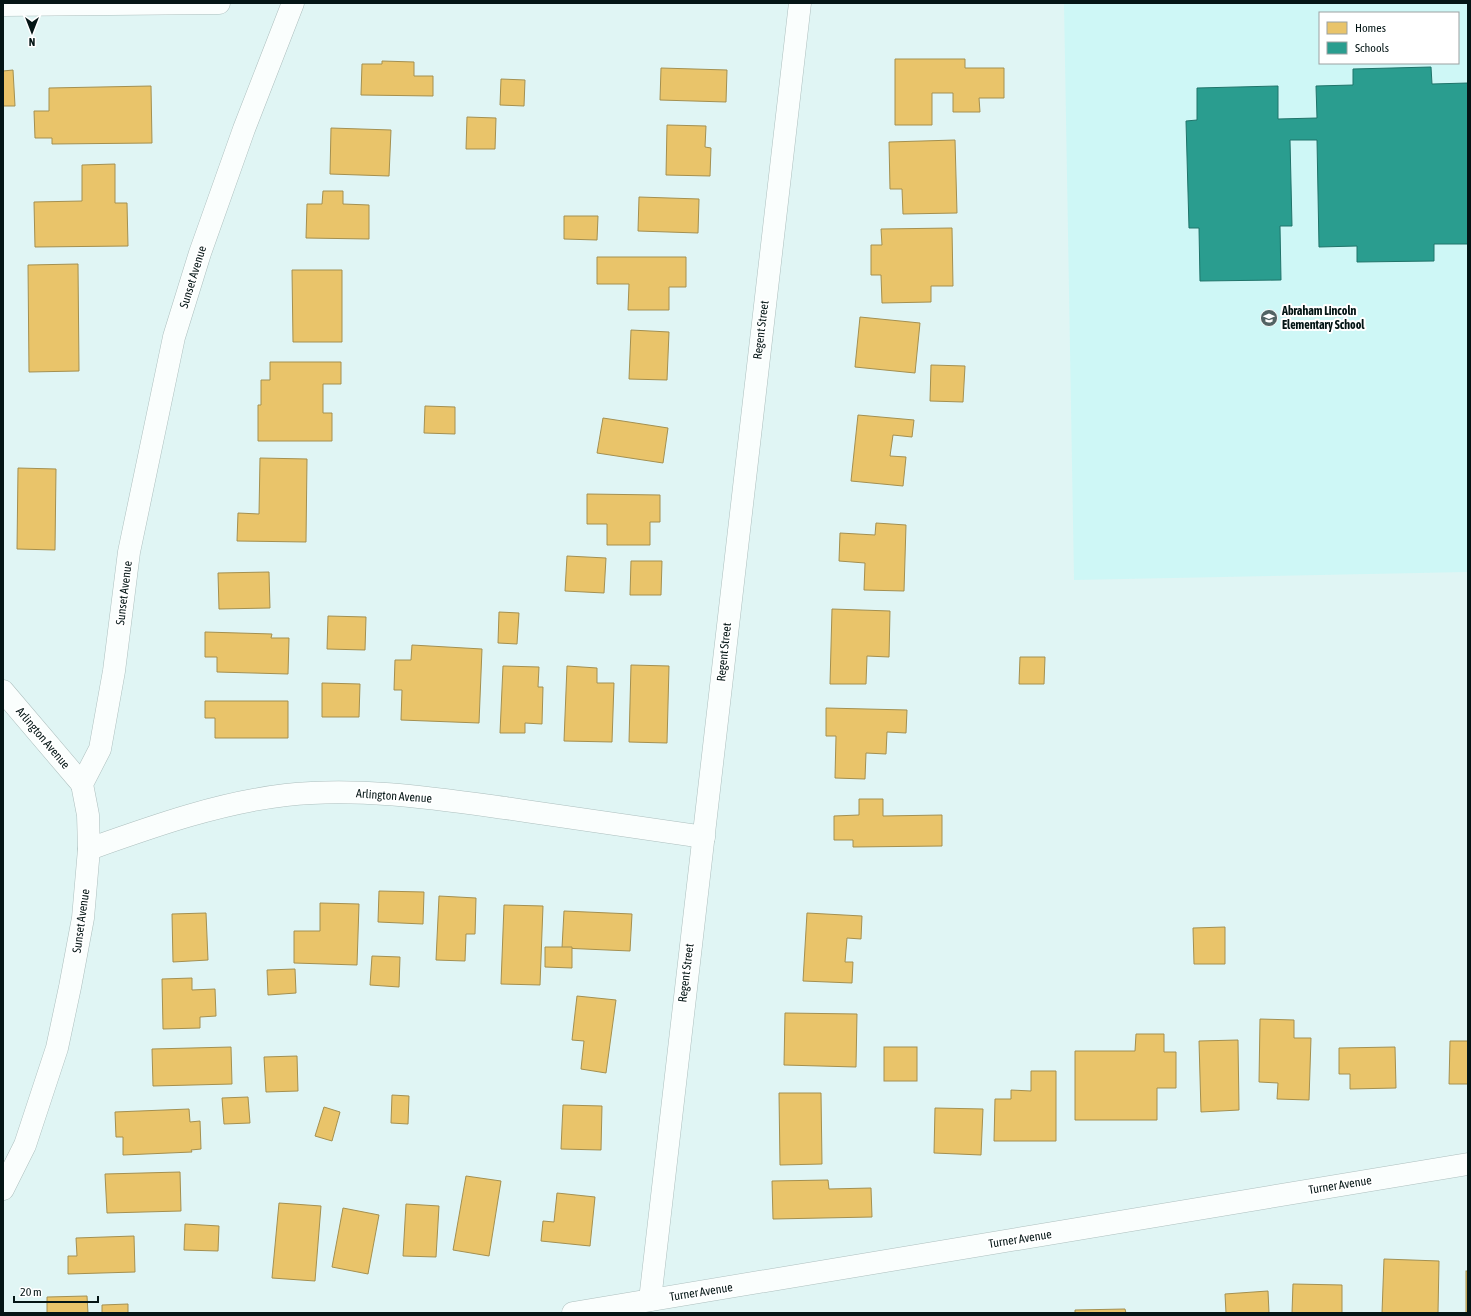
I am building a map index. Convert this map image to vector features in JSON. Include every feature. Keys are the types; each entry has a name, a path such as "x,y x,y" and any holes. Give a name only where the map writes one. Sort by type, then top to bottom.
{"street":[{"path":"3,5 219,3"},
{"name":"Sunset Avenue","path":"3,1189 25,1145 57,1048 83,918 89,849 88,815 82,784 100,749 114,671 130,552 174,337 205,238 244,129 293,3"},
{"name":"Regent Street","path":"650,1300 686,977 704,837 800,3"},
{"name":"Arlington Avenue","path":"3,691 82,784"},
{"name":"Arlington Avenue","path":"89,849 178,818 248,800 287,795 355,792 444,800 704,837"},
{"name":"Turner Avenue","path":"573,1313 1468,1164"}],"shaded area":[{"name":"Abraham Lincoln Elementary School","path":"1064,3 1468,3 1468,572 1074,580"}],"building: Homes":[{"path":"895,59 965,59 965,68 1004,68 1004,98 979,98 980,112 953,112 953,93 932,93 932,125 895,125"},
{"path":"382,61 414,62 414,76 433,76 433,96 361,95 362,64 382,64"},
{"path":"661,68 727,70 726,102 660,100"},
{"path":"13,70 15,106 3,106 3,71"},
{"path":"501,79 525,80 524,106 500,105"},
{"path":"151,86 152,143 52,144 52,138 35,138 34,111 49,111 49,88"},
{"path":"467,117 496,118 495,149 466,149"},
{"path":"667,125 706,126 705,147 711,148 710,176 666,175"},
{"path":"331,128 391,130 389,176 330,174"},
{"path":"955,140 957,213 903,214 902,189 890,189 889,142"},
{"path":"115,164 115,203 127,203 128,246 35,247 34,202 82,201 82,165"},
{"path":"323,191 343,191 343,204 369,205 369,239 306,238 307,204 322,204"},
{"path":"639,197 699,199 698,233 638,231"},
{"path":"564,216 598,216 597,240 564,239"},
{"path":"952,228 953,286 931,286 931,302 882,303 881,275 871,275 871,245 882,245 881,229"},
{"path":"597,257 686,257 686,287 669,287 669,310 628,310 629,284 597,284"},
{"path":"78,264 79,371 29,372 28,265"},
{"path":"292,270 342,270 342,342 293,342"},
{"path":"860,317 920,323 915,373 855,367"},
{"path":"631,330 669,332 667,380 629,379"},
{"path":"270,362 341,362 341,384 323,384 323,413 332,413 332,441 258,441 258,405 261,405 261,380 270,380"},
{"path":"931,365 965,366 963,402 930,401"},
{"path":"425,406 455,407 455,434 424,433"},
{"path":"858,415 914,420 912,437 893,435 890,456 906,457 903,486 851,481"},
{"path":"603,418 668,428 663,463 597,453"},
{"path":"260,458 307,459 306,542 237,541 238,513 259,514"},
{"path":"18,468 56,469 55,550 17,549"},
{"path":"587,494 660,495 660,522 650,522 650,545 607,545 607,524 587,524"},
{"path":"876,523 906,525 904,591 864,590 865,563 839,561 840,533 875,535"},
{"path":"567,556 606,558 604,593 565,591"},
{"path":"631,561 662,561 661,595 630,595"},
{"path":"269,572 270,608 219,609 218,573"},
{"path":"832,609 890,611 889,657 867,656 866,684 830,684"},
{"path":"499,612 519,613 517,644 498,643"},
{"path":"328,616 366,617 365,650 327,649"},
{"path":"205,632 272,634 271,638 289,638 288,674 217,672 217,657 205,657"},
{"path":"412,645 482,649 479,723 401,720 402,690 394,690 395,660 411,660"},
{"path":"1020,657 1045,657 1044,684 1019,684"},
{"path":"631,665 669,666 667,743 629,742"},
{"path":"503,666 539,667 538,687 543,687 542,724 525,723 525,733 500,733"},
{"path":"567,666 597,668 597,683 614,683 612,742 564,741"},
{"path":"322,683 360,684 359,717 322,717"},
{"path":"205,701 288,701 288,738 215,738 215,718 205,718"},
{"path":"826,708 907,710 906,733 887,732 886,754 866,753 865,779 835,778 836,736 826,736"},
{"path":"859,799 883,799 883,816 942,815 942,846 853,847 853,840 834,840 834,816 859,815"},
{"path":"379,891 424,892 423,924 378,922"},
{"path":"439,896 476,898 475,934 466,934 465,961 436,960"},
{"path":"320,903 359,904 357,965 294,963 294,931 320,931"},
{"path":"504,905 543,906 540,985 501,984"},
{"path":"564,911 632,914 630,951 562,948"},
{"path":"206,913 208,960 173,962 172,914"},
{"path":"807,913 862,916 861,939 847,938 845,962 853,962 852,983 803,981"},
{"path":"1225,927 1225,964 1194,964 1193,928"},
{"path":"545,947 572,947 572,968 545,967"},
{"path":"372,956 400,957 399,987 370,985"},
{"path":"295,969 296,993 268,995 267,970"},
{"path":"192,978 192,990 215,989 216,1016 200,1017 200,1028 163,1029 162,979"},
{"path":"577,996 616,1000 606,1073 581,1069 584,1041 572,1040"},
{"path":"785,1013 857,1014 856,1067 784,1065"},
{"path":"1260,1019 1294,1020 1294,1038 1311,1038 1309,1100 1277,1099 1278,1083 1259,1082"},
{"path":"1136,1034 1164,1034 1164,1052 1176,1052 1176,1088 1157,1088 1157,1120 1075,1120 1075,1051 1135,1051"},
{"path":"1238,1040 1239,1110 1201,1112 1199,1041"},
{"path":"1450,1041 1468,1041 1468,1084 1449,1084"},
{"path":"231,1047 232,1084 153,1086 152,1049"},
{"path":"884,1047 917,1047 917,1081 884,1081"},
{"path":"1395,1047 1396,1088 1350,1089 1350,1074 1339,1074 1339,1048"},
{"path":"297,1056 298,1091 266,1092 264,1057"},
{"path":"1031,1071 1056,1071 1056,1141 994,1141 995,1099 1011,1099 1011,1090 1031,1091"},
{"path":"779,1093 821,1093 822,1164 780,1165"},
{"path":"392,1095 409,1096 408,1124 391,1123"},
{"path":"248,1097 250,1123 224,1124 222,1098"},
{"path":"563,1105 602,1106 601,1150 561,1149"},
{"path":"324,1107 340,1112 332,1141 315,1136"},
{"path":"935,1108 983,1109 981,1155 934,1153"},
{"path":"189,1109 190,1122 200,1121 201,1149 191,1150 192,1152 123,1155 123,1137 116,1137 115,1112"},
{"path":"180,1172 181,1211 107,1213 105,1174"},
{"path":"466,1176 501,1181 489,1256 453,1250"},
{"path":"828,1180 829,1189 871,1188 872,1217 773,1219 772,1181"},
{"path":"557,1193 595,1197 590,1246 541,1241 543,1221 554,1222"},
{"path":"279,1203 321,1206 315,1281 272,1278"},
{"path":"406,1204 439,1206 436,1257 403,1256"},
{"path":"343,1208 379,1215 368,1274 332,1267"},
{"path":"185,1224 219,1226 218,1251 184,1250"},
{"path":"134,1236 135,1272 68,1274 68,1256 77,1256 76,1238"},
{"path":"1384,1259 1439,1261 1438,1313 1382,1313"},
{"path":"1466,1271 1468,1271 1468,1313 1466,1313"},
{"path":"1293,1284 1342,1285 1342,1313 1292,1313"},
{"path":"1268,1291 1269,1313 1226,1313 1225,1294"},
{"path":"87,1296 88,1313 47,1313 47,1297"},
{"path":"128,1304 128,1313 102,1313 102,1305"},
{"path":"1125,1309 1126,1313 1075,1313 1075,1310"}],"building: Schools":[{"path":"1431,67 1432,84 1468,83 1468,244 1434,244 1434,261 1357,262 1357,246 1319,247 1317,140 1290,140 1292,226 1280,226 1281,280 1200,281 1199,228 1189,228 1186,121 1197,120 1197,88 1278,86 1278,119 1317,118 1316,86 1353,85 1353,69"}],"place":[{"name":"Abraham Lincoln Elementary School","path":"1269,318"}]}
